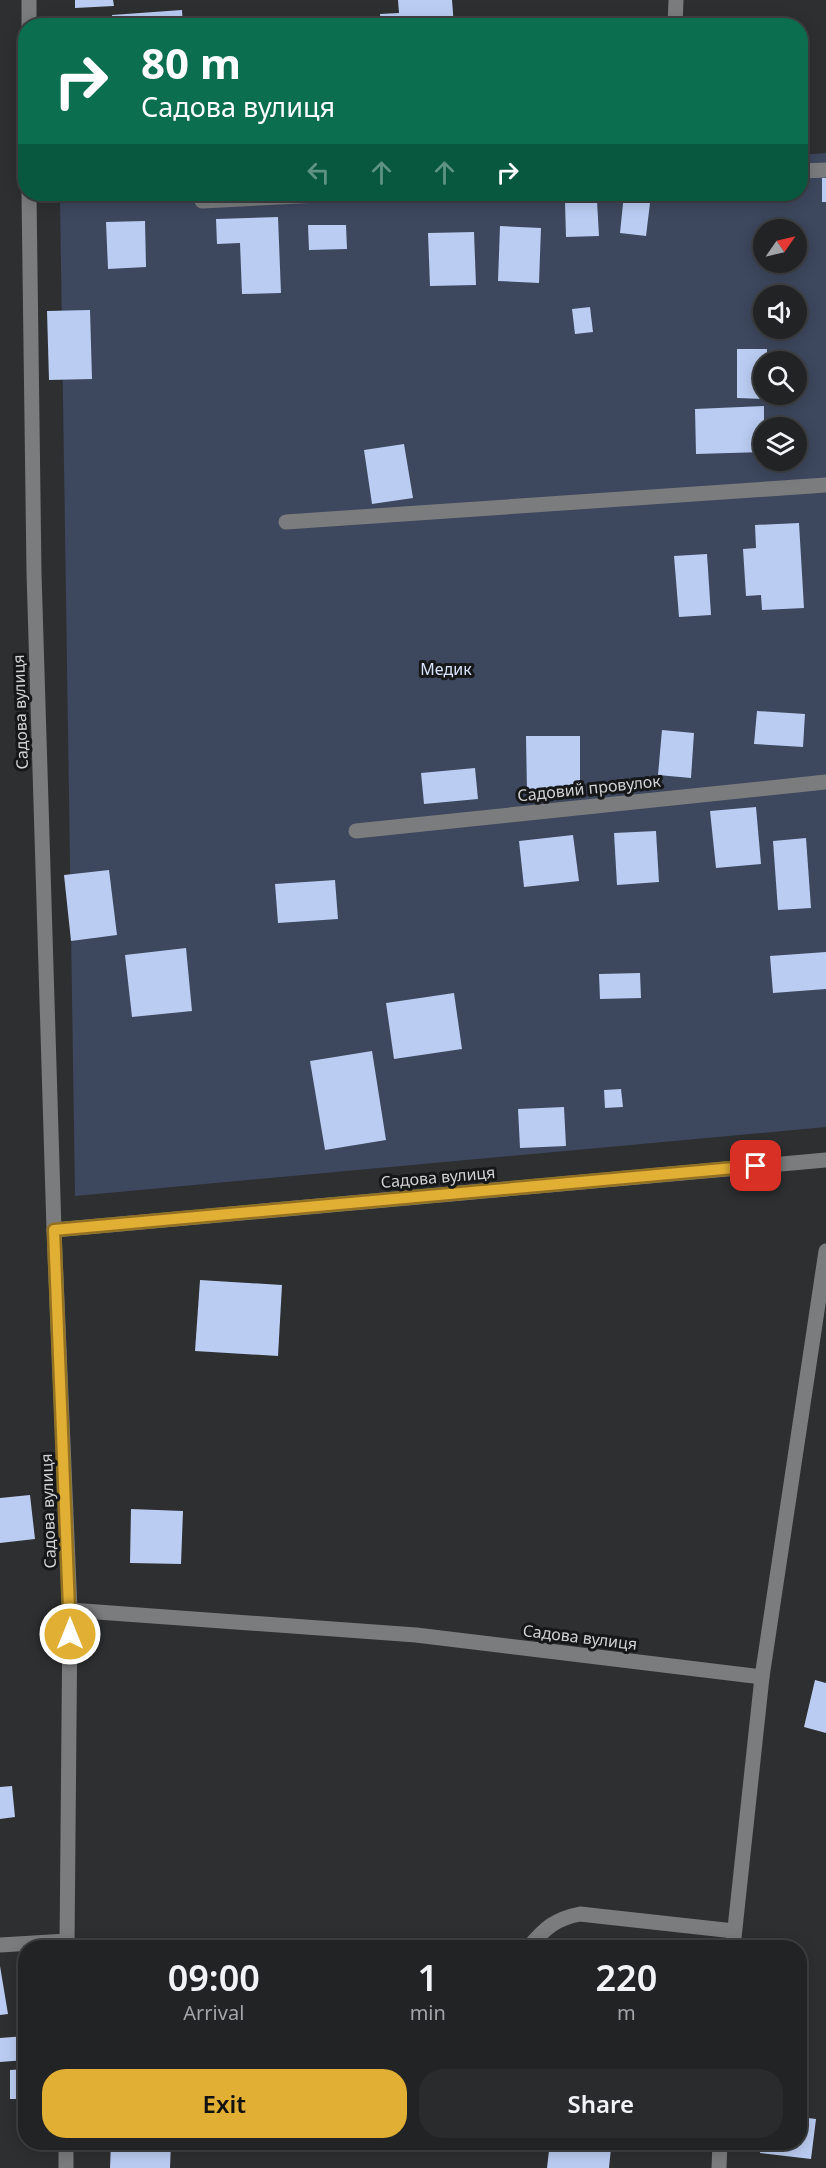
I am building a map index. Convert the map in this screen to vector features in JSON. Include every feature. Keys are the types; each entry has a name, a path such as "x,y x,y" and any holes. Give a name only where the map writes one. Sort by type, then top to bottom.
{"street":[{"path":"28,0 28,18"},
{"path":"675,18 676,0"},
{"path":"808,171 826,170"},
{"name":"Садова вулиця","path":"29,201 34,573 54,1230 70,1610 67,1940"},
{"path":"286,522 826,485"},
{"name":"Садовий провулок","path":"356,831 826,782"},
{"name":"Садова вулиця","path":"54,1230 826,1160"},
{"path":"733,1940 762,1677 826,1251"},
{"name":"Садова вулиця","path":"70,1610 416,1635 762,1677"},
{"path":"535,1940 544,1929 562,1918 580,1914 734,1931"},
{"path":"0,1945 18,1945"},
{"path":"66,2150 66,2168"},
{"path":"719,2168 720,2150"}],"green space":[{"name":"Медик","path":"826,153 826,1127 75,1196 60,201 808,201 808,154"}],"building":[{"path":"75,0 113,0 114,6 75,8"},
{"path":"398,0 452,0 453,18 380,18 380,14 399,13"},
{"path":"182,10 182,18 112,18 112,15"},
{"path":"822,178 826,178 826,202 822,202"},
{"path":"597,201 599,236 566,237 565,202"},
{"path":"623,201 650,201 646,236 620,233"},
{"path":"278,217 281,293 242,294 240,243 217,244 216,219"},
{"path":"145,221 146,267 108,269 106,222"},
{"path":"308,225 346,225 347,249 309,250"},
{"path":"500,226 541,228 539,283 498,281"},
{"path":"474,232 476,285 430,286 428,233"},
{"path":"590,307 593,332 575,334 572,309"},
{"path":"90,310 92,379 49,380 47,311"},
{"path":"737,349 767,349 767,351 753,351 753,399 737,398"},
{"path":"764,406 764,417 753,417 753,452 696,454 695,409"},
{"path":"404,444 413,498 372,504 364,450"},
{"path":"799,523 804,608 762,610 761,595 746,596 743,549 756,548 755,525"},
{"path":"707,554 711,615 679,617 674,556"},
{"path":"757,711 805,714 803,747 754,744"},
{"path":"662,730 694,733 691,778 658,775"},
{"path":"526,736 580,736 580,793 527,793"},
{"path":"475,768 478,799 424,804 421,773"},
{"path":"756,807 761,864 716,868 710,811"},
{"path":"656,831 659,882 617,885 614,833"},
{"path":"573,835 579,881 524,887 519,841"},
{"path":"806,838 811,908 778,910 773,841"},
{"path":"109,870 117,935 71,941 64,875"},
{"path":"335,880 338,919 278,923 275,884"},
{"path":"186,948 192,1011 132,1017 125,955"},
{"path":"826,952 826,989 773,993 770,956"},
{"path":"640,973 641,998 600,999 599,974"},
{"path":"454,993 462,1049 394,1059 386,1003"},
{"path":"372,1051 386,1140 325,1150 310,1061"},
{"path":"621,1089 623,1107 605,1108 604,1090"},
{"path":"564,1107 566,1146 520,1148 518,1109"},
{"path":"200,1280 282,1285 278,1356 195,1351"},
{"path":"30,1495 35,1539 0,1543 0,1498"},
{"path":"131,1509 183,1511 181,1564 130,1563"},
{"path":"815,1680 826,1683 826,1733 804,1727"},
{"path":"12,1786 15,1817 0,1819 0,1787"},
{"path":"0,1966 8,2014 0,2015"},
{"path":"18,2037 18,2061 0,2062 0,2038"},
{"path":"10,2070 18,2070 18,2099 10,2099"},
{"path":"807,2118 816,2119 811,2159 760,2153 760,2150 807,2150"},
{"path":"111,2150 171,2150 170,2168 110,2168"},
{"path":"549,2150 611,2150 609,2168 547,2168"}],"route":[{"path":"70,1634 54,1230 756,1166"}]}
